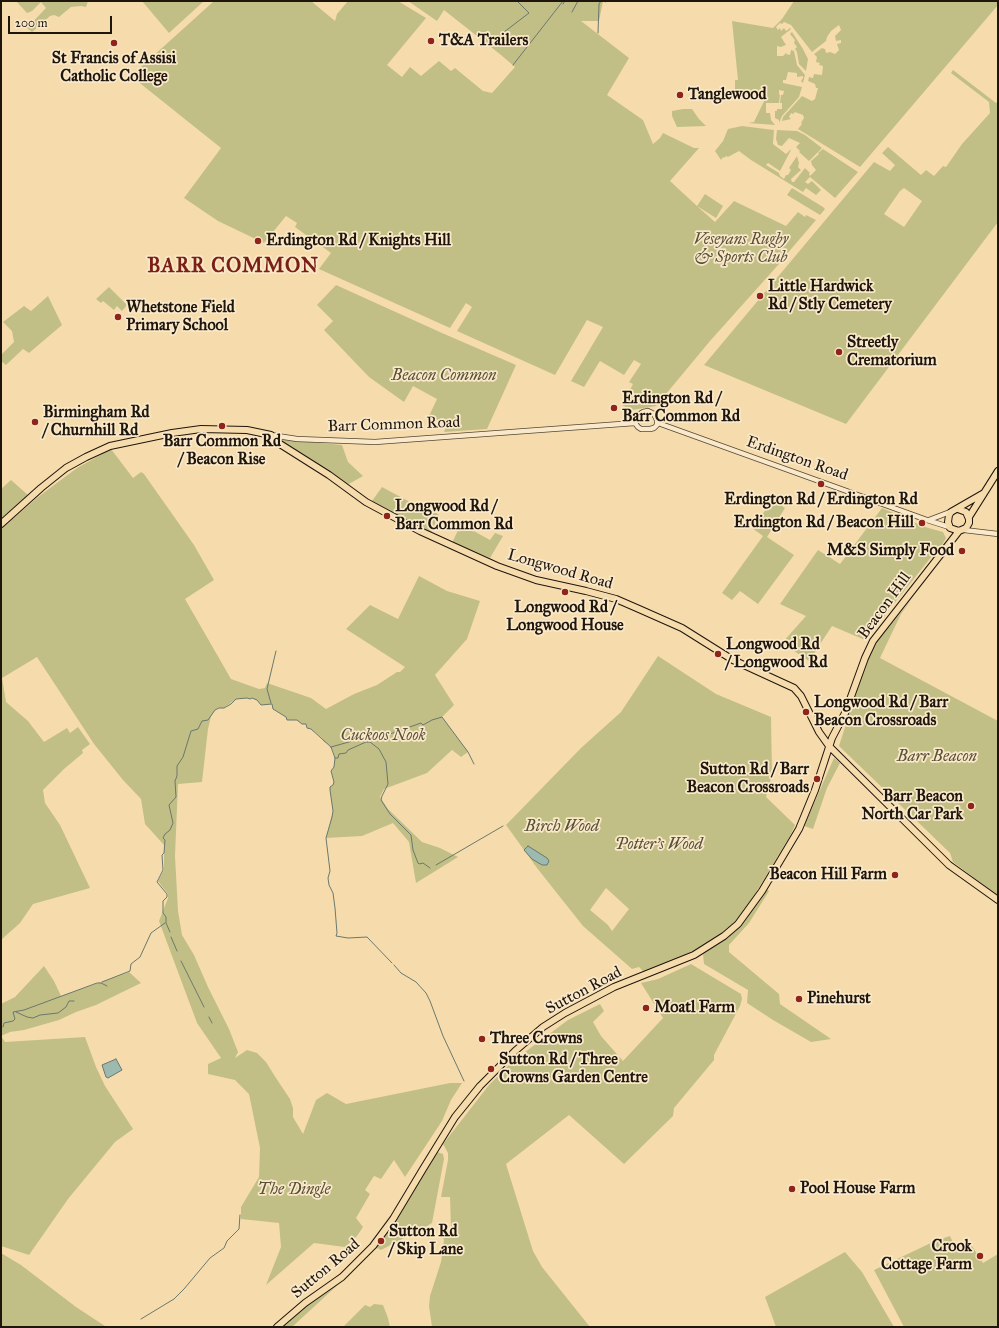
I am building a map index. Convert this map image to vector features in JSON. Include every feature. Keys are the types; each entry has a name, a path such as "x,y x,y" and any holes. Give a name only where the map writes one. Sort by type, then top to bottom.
{"main road":[{"name":"Barr Common Road","path":"1,524 52,478 66,468 110,446 187,430 201,429 247,430 271,435"},
{"name":"Longwood Road","path":"271,435 272,439 329,475 371,506 427,534 497,566 529,578 616,599 682,628 732,660 794,688 801,696 819,732 855,772 949,865 998,900"},
{"path":"950,528 960,531 968,526 969,519 998,471"},
{"path":"950,543 950,528 947,519 954,511 984,493"},
{"path":"954,511 966,512 969,519"},
{"name":"Beacon Hill","path":"831,746 873,641 960,531"},
{"name":"Sutton Road","path":"277,1327 305,1303 342,1276 365,1255 378,1240 393,1219 455,1117 480,1086 515,1051 543,1027 565,1013 614,987 694,956 724,936 738,924 762,891 799,829 831,746"}],"street":[{"path":"648,412 654,414 658,423 654,428 645,429 638,427 635,424 635,419 639,413 648,412"},
{"name":"Erdington Road","path":"658,423 950,528"},
{"name":"Barr Common Road","path":"271,435 296,439 375,442 635,424"},
{"path":"928,520 954,511"},
{"path":"969,519 978,531"},
{"path":"960,531 967,529 998,534"}],"green space":[{"path":"16,1 88,1 86,7 71,7 59,17 54,15 50,16 32,32 27,28 46,8 41,2 32,11 27,13"},
{"path":"142,1 204,1 169,33"},
{"name":"Veseyans Rugby & Sports Club","path":"214,1 311,1 335,21 337,14 348,1 398,1 426,18 387,65 402,77 410,67 421,76 439,61 451,71 455,68 483,91 492,93 515,67 444,10 437,21 408,1 603,1 599,21 581,21 629,58 607,95 643,120 653,144 663,133 694,148 699,148 670,181 715,222 734,201 786,226 798,212 805,217 806,215 816,220 786,255 781,255 778,258 779,264 710,341 656,406 632,410 622,405 633,384 629,382 641,364 634,360 624,375 600,361 584,387 571,381 603,327 587,320 555,375 457,331 472,307 466,303 450,328 319,269 331,253 295,227 297,223 286,216 264,243 218,221 184,198 221,148 131,76"},
{"path":"794,1 998,1 998,5 860,167 798,129 802,124 801,123 804,118 803,115 795,112 793,114 791,113 789,117 791,119 782,121 783,117 802,96 812,101 815,99 818,88 816,88 815,84 808,81 809,77 813,78 814,74 822,75 823,66 816,62 817,57 814,54 822,48 825,49 826,53 830,52 835,54 839,50 837,44 841,43 841,40 836,41 835,36 841,30 839,25 831,31 826,41 812,52 791,25 784,22 782,24 780,23 776,27 778,30 780,28 781,31 784,28 786,31 790,28 791,29 781,37 786,45 781,47 777,46 777,56 783,56 787,52 786,54 790,55 791,50 794,51 797,65 805,75 803,83 801,81 803,76 797,77 797,73 788,72 786,80 783,80 783,83 802,87 799,97 782,116 779,123 779,120 775,118 775,111 777,111 777,109 782,109 782,103 780,103 781,95 783,95 784,91 779,90 779,103 766,103 766,113 770,113 771,120 775,125 748,123 754,122 767,95 735,96 735,80 738,80 732,21 773,28 782,19"},
{"path":"792,32 808,59 806,71 799,64 795,49 797,47 794,43 795,40 790,34"},
{"path":"953,70 996,103 998,101 998,222 846,424 704,365 874,162 890,171 895,165 882,153 888,147 921,175 926,170 934,176 943,166 946,167 962,144 990,113 989,102 951,73","holes":["904,188 922,201 904,227 884,214 900,191"]},
{"path":"692,109 706,126 677,127 672,116 672,111"},
{"path":"742,126 774,130 773,144 786,154 791,150 780,171 768,163 766,165 779,173 784,179 791,170 789,168 797,156 799,163 798,167 801,170 791,179 792,182 794,182 805,168 810,173 810,176 816,170 811,161 823,149 858,172 835,198 810,177 805,182 808,184 812,181 821,190 816,195 806,188 803,192 739,151 728,157 723,157 721,160 715,151 723,141 728,129"},
{"path":"777,130 797,131 822,148 809,161 799,152 800,151 796,147 800,143 789,138 782,146 778,145 776,139"},
{"path":"792,188 825,209 820,215 787,195"},
{"path":"705,194 723,206 716,218 697,206"},
{"name":"Beacon Common","path":"336,285 516,365 487,429 444,432 447,425 429,416 437,399 413,386 404,402 369,377 324,330 333,321 317,305"},
{"path":"109,287 127,305 122,311 117,306 114,310 103,301 101,303 96,299"},
{"path":"48,296 62,325 29,353 23,349 6,365 1,361 1,355 14,342 12,331 3,322 24,306 31,311"},
{"path":"281,439 342,445 348,462 363,476 347,485 331,472 279,441"},
{"path":"111,449 133,478 141,472 144,474 194,545 214,580 185,599 231,679 259,689 265,688 267,683 311,698 326,709 354,694 377,685 397,672 400,672 405,667 346,629 370,605 398,619 419,576 447,591 480,601 467,639 435,675 454,705 442,717 468,752 461,757 452,750 427,773 384,789 380,797 388,809 422,842 440,848 458,857 416,883 409,842 393,823 362,836 326,838 333,811 330,787 334,782 331,771 334,767 335,758 333,751 322,738 311,729 307,728 306,724 302,724 297,720 287,720 286,717 273,709 272,704 261,705 257,700 252,698 236,699 224,708 215,710 211,716 208,729 202,782 178,784 175,856 178,911 182,935 194,955 229,1029 238,1052 235,1058 247,1050 257,1053 266,1062 290,1099 293,1108 293,1117 303,1134 316,1100 327,1093 346,1104 450,1083 462,1083 451,1100 442,1121 405,1177 394,1160 381,1179 374,1176 365,1190 370,1194 356,1218 363,1227 357,1236 345,1247 314,1243 266,1285 281,1247 279,1223 241,1219 241,1207 259,1177 260,1148 249,1094 235,1080 208,1074 208,1064 221,1058 197,1023 159,921 168,898 168,894 158,881 164,870 164,845 145,824 141,799 123,780 94,744 37,657 2,678 6,702 28,721 44,742 67,728 70,733 78,727 90,744 82,750 83,753 43,790 45,803 60,825 90,888 33,904 20,923 1,940 1,529 38,497 77,468"},
{"path":"11,480 28,495 1,519 1,489"},
{"path":"382,487 423,509 433,511 439,515 431,533 382,508 372,501"},
{"path":"773,500 785,508 767,537 794,555 758,604 740,591 732,600 722,593 763,536 752,528"},
{"path":"882,508 925,527 943,532 946,538 940,549 932,556 865,640 832,626 809,661 782,643 806,616 780,604 818,550 840,564"},
{"path":"461,524 490,540 495,533 503,536 490,558 452,543"},
{"name":"Barr Beacon","path":"913,598 901,614 880,658 998,721 998,896 953,862 950,853 839,746 870,654 879,639"},
{"path":"658,656 716,694 771,717 772,775 766,797 795,825 790,836 752,899 738,919 715,938 694,951 644,972 639,967 632,969 583,926 537,868 506,825 581,748 621,712","holes":["606,888 629,909 612,931 608,925 590,910"]},
{"path":"834,758 840,763 827,788 813,829 804,826"},
{"path":"767,889 769,891 749,923 729,945 729,952 779,994 780,1004 831,1039 811,1042 773,1020 747,1003 748,990 704,964 703,954 727,938 748,916"},
{"path":"691,964 741,994 742,999 740,1006 714,1055 714,1060 674,1108 673,1116 624,1164 569,1115 506,1164 533,1251 542,1267 590,1327 432,1327 429,1306 430,1296 441,1262 444,1240 441,1232 451,1229 450,1197 441,1197 448,1160 448,1153 443,1144 489,1085 513,1061 568,1020 600,1004 604,1011 593,1022 601,1036 623,1061 663,1018 641,983 658,979"},
{"path":"44,966 54,981 61,996 129,972 141,983 96,1005 59,1020 24,1030 10,1032 1,1036 1,1004 15,997"},
{"path":"1,1036 5,1042 85,1037 105,1086 133,1129 115,1142 68,1199 29,1255 1,1246"},
{"path":"437,1152 443,1154 444,1159 432,1223 381,1250 377,1248 377,1245"},
{"path":"950,1236 958,1253 972,1246 983,1263 998,1254 998,1327 904,1327 874,1270 935,1241"},
{"path":"845,1252 862,1272 894,1327 776,1327 765,1297"},
{"path":"1,1253 21,1265 76,1307 105,1326 1,1327"},
{"path":"342,1281 292,1327 280,1327 306,1305"},
{"path":"374,1304 383,1305 390,1327 343,1327 365,1305 370,1307"}],"water":[{"path":"528,846 547,858 549,861 547,865 542,865 532,859 524,850"},
{"path":"116,1059 122,1070 108,1078 106,1077 102,1065"}],"waterway":[{"path":"487,45 529,13 517,1"},
{"path":"513,65 563,1"},
{"path":"572,12 578,1"},
{"path":"598,33 599,4 601,1"},
{"path":"271,703 267,689 276,651"},
{"path":"170,932 166,923 166,917 163,913 163,901 167,897 167,894 157,882 163,870 162,855 164,853 165,840 163,838 170,830 173,823 169,805 176,797 175,781 177,776 177,766 183,757 191,731 198,729 202,721 208,720 215,710 224,708 236,699 252,698 257,700 261,705 272,704 273,709 286,717 287,720 297,720 302,724 306,724 307,728 311,729 331,747 335,758 338,758 339,754 346,753 348,750 366,742 370,742 379,749 386,762 388,784 381,800 390,814 411,835 413,850 418,863 423,863 430,868"},
{"path":"331,747 356,740 390,734 421,723 423,725 442,717 468,752 474,764"},
{"path":"335,758 334,767 331,771 334,782 330,787 333,811 326,838 330,871 328,878 329,885 333,893 337,933 336,936 348,938 367,937 392,963"},
{"path":"436,865 503,826"},
{"path":"102,982 130,971 131,964 140,957 151,933 165,923"},
{"path":"171,937 177,951"},
{"path":"181,961 204,1007"},
{"path":"394,965 401,973 416,982 426,993 443,1036 464,1081"},
{"path":"3,1027 4,1023 15,1019 13,1012 24,1010 97,983 107,986"},
{"path":"16,1012 33,1018 40,1015 58,1013 66,1007 69,1001 74,1001"},
{"path":"209,1017 212,1023"},
{"path":"141,1319 174,1299 210,1258 224,1248 227,1241 239,1229 240,1215"}],"place":[{"name":"T&A Trailers","path":"431,41"},
{"name":"St Francis of Assisi Catholic College","path":"114,43"},
{"name":"Tanglewood","path":"680,95"},
{"name":"Erdington Rd / Knights Hill","path":"258,241"},
{"name":"Little Hardwick Rd / Stly Cemetery","path":"760,296"},
{"name":"Whetstone Field Primary School","path":"118,317"},
{"name":"Streetly Crematorium","path":"839,352"},
{"name":"Erdington Rd / Barr Common Rd","path":"614,408"},
{"name":"Birmingham Rd / Churnhill Rd","path":"35,422"},
{"name":"Barr Common Rd / Beacon Rise","path":"222,426"},
{"name":"Erdington Rd / Erdington Rd","path":"821,484"},
{"name":"Longwood Rd / Barr Common Rd","path":"387,516"},
{"name":"Erdington Rd / Beacon Hill","path":"922,523"},
{"name":"M&S Simply Food","path":"962,551"},
{"name":"Longwood Rd / Longwood House","path":"565,592"},
{"name":"Longwood Rd / Longwood Rd","path":"718,654"},
{"name":"Longwood Rd / Barr Beacon Crossroads","path":"806,712"},
{"name":"Sutton Rd / Barr Beacon Crossroads","path":"817,779"},
{"name":"Barr Beacon North Car Park","path":"971,806"},
{"name":"Beacon Hill Farm","path":"895,875"},
{"name":"Pinehurst","path":"799,999"},
{"name":"Moatl Farm","path":"646,1008"},
{"name":"Three Crowns","path":"482,1039"},
{"name":"Sutton Rd / Three Crowns Garden Centre","path":"491,1069"},
{"name":"Pool House Farm","path":"792,1189"},
{"name":"Sutton Rd / Skip Lane","path":"381,1241"},
{"name":"Crook Cottage Farm","path":"980,1256"}],"district":[{"name":"BARR COMMON","path":"233,267"}],"park label":[{"name":"Cuckoos Nook","path":"383,736"},
{"name":"Birch Wood","path":"562,827"},
{"name":"Potter's Wood","path":"659,845"},
{"name":"The Dingle","path":"294,1190"}]}
